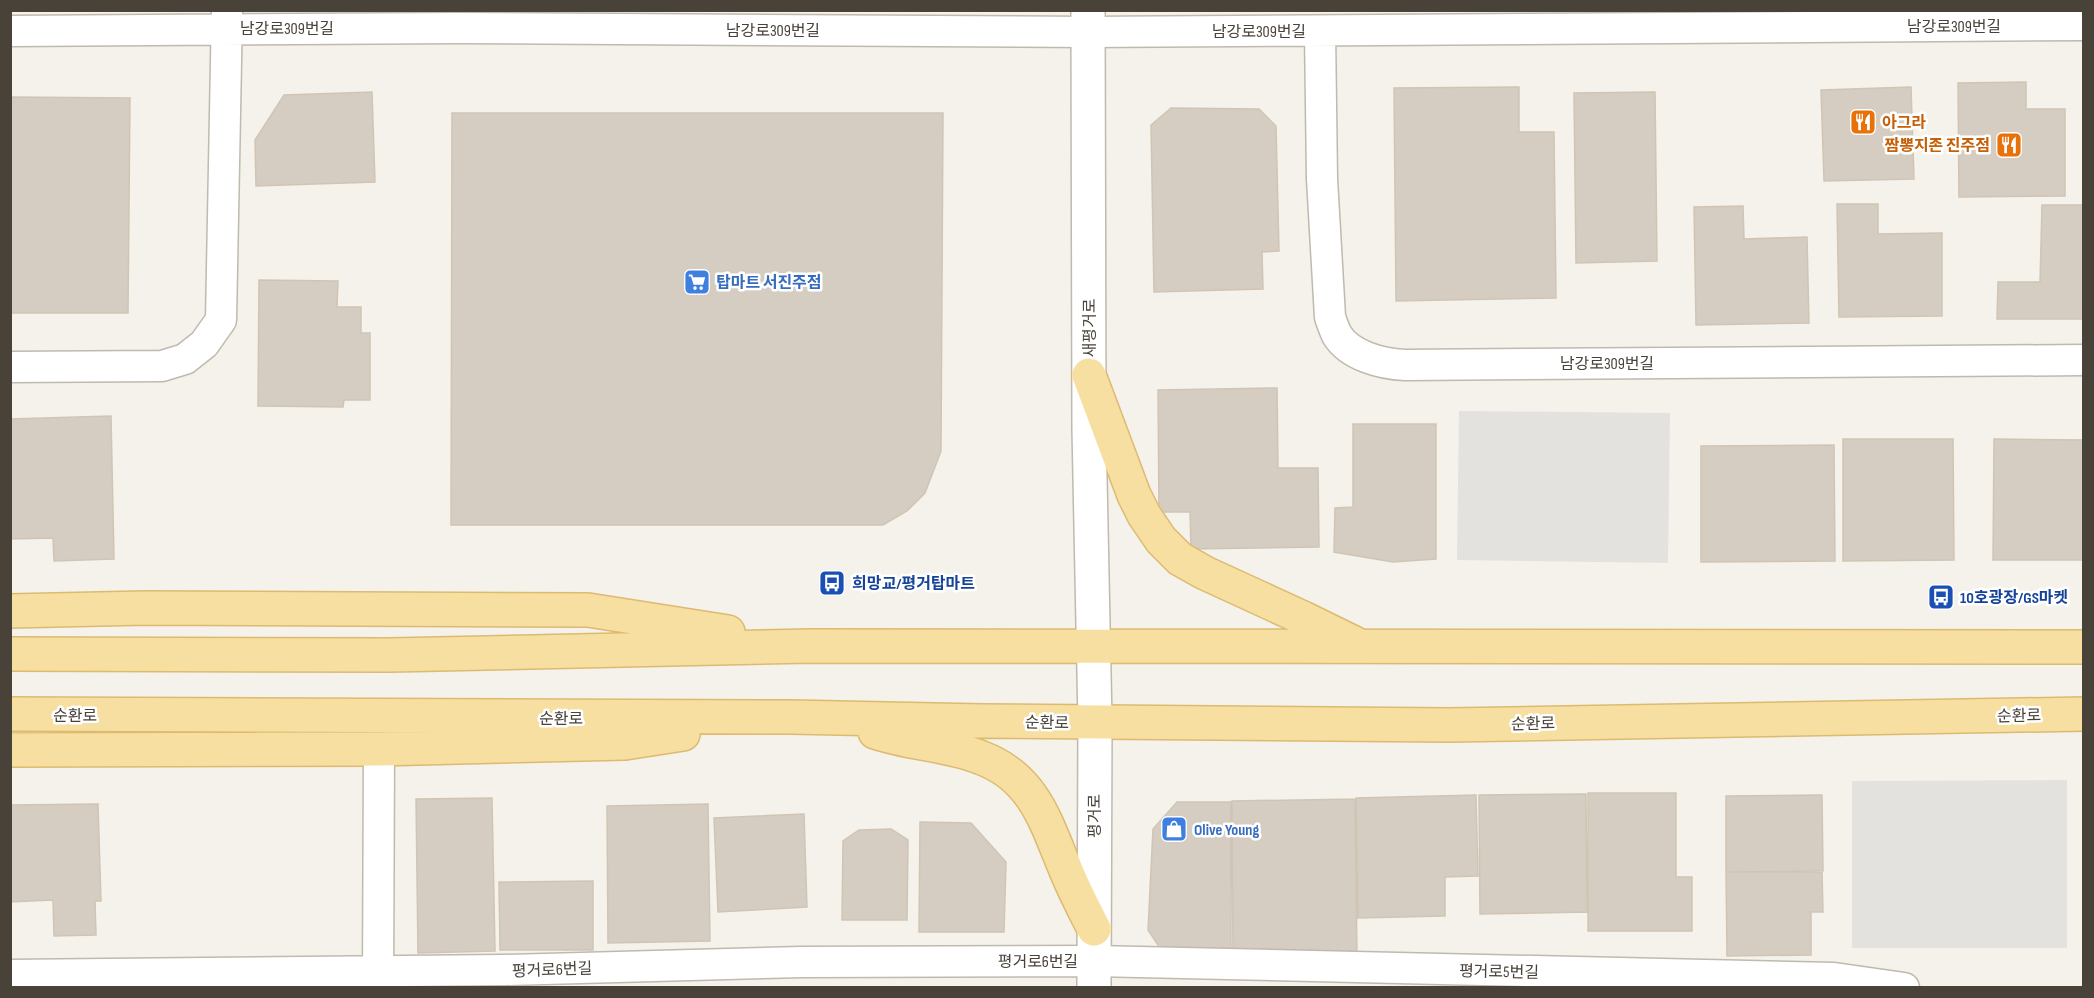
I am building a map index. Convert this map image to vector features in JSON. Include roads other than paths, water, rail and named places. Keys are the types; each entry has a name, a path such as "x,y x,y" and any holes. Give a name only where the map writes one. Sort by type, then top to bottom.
{"main road":[{"path":"1089,375 1134,495 1161,540 1180,559 1205,573 1358,646"},
{"path":"10,611 146,608 588,610 810,645"},
{"path":"10,654 390,655 810,645 2084,647"},
{"name":"순환로","path":"10,714 791,717 1449,724 2084,714"},
{"path":"10,750 379,749 625,743 791,717"},
{"path":"836,718 882,735 980,757 1000,766 1031,794 1044,816 1094,929"}],"street":[{"name":"남강로309번길","path":"10,367 162,366 185,359 204,344 221,320 227,19"},
{"name":"남강로309번길","path":"10,31 227,19 1088,21 1320,31 2084,25"},
{"name":"새평거로","path":"1088,21 1089,375 1093,645"},
{"name":"남강로309번길","path":"1320,31 1322,179 1330,317 1338,336 1353,350 1370,358 1387,364 1405,365 2084,360"},
{"name":"평거로","path":"1093,645 1094,974"},
{"path":"378,979 379,749"},
{"name":"평거로6번길","path":"10,975 378,979 504,970 802,962 1094,974"},
{"name":"평거로5번길","path":"1094,974 1834,978 1904,987"}],"place":[{"name":"아그라","path":"1863,122"},
{"name":"짬뽕지존 진주점","path":"2009,145"},
{"name":"탑마트 서진주점","path":"697,282"},
{"name":"희망교/평거탑마트","path":"832,583"},
{"name":"10호광장/GS마켓","path":"1941,597"},
{"name":"Olive Young","path":"1174,829"}]}
